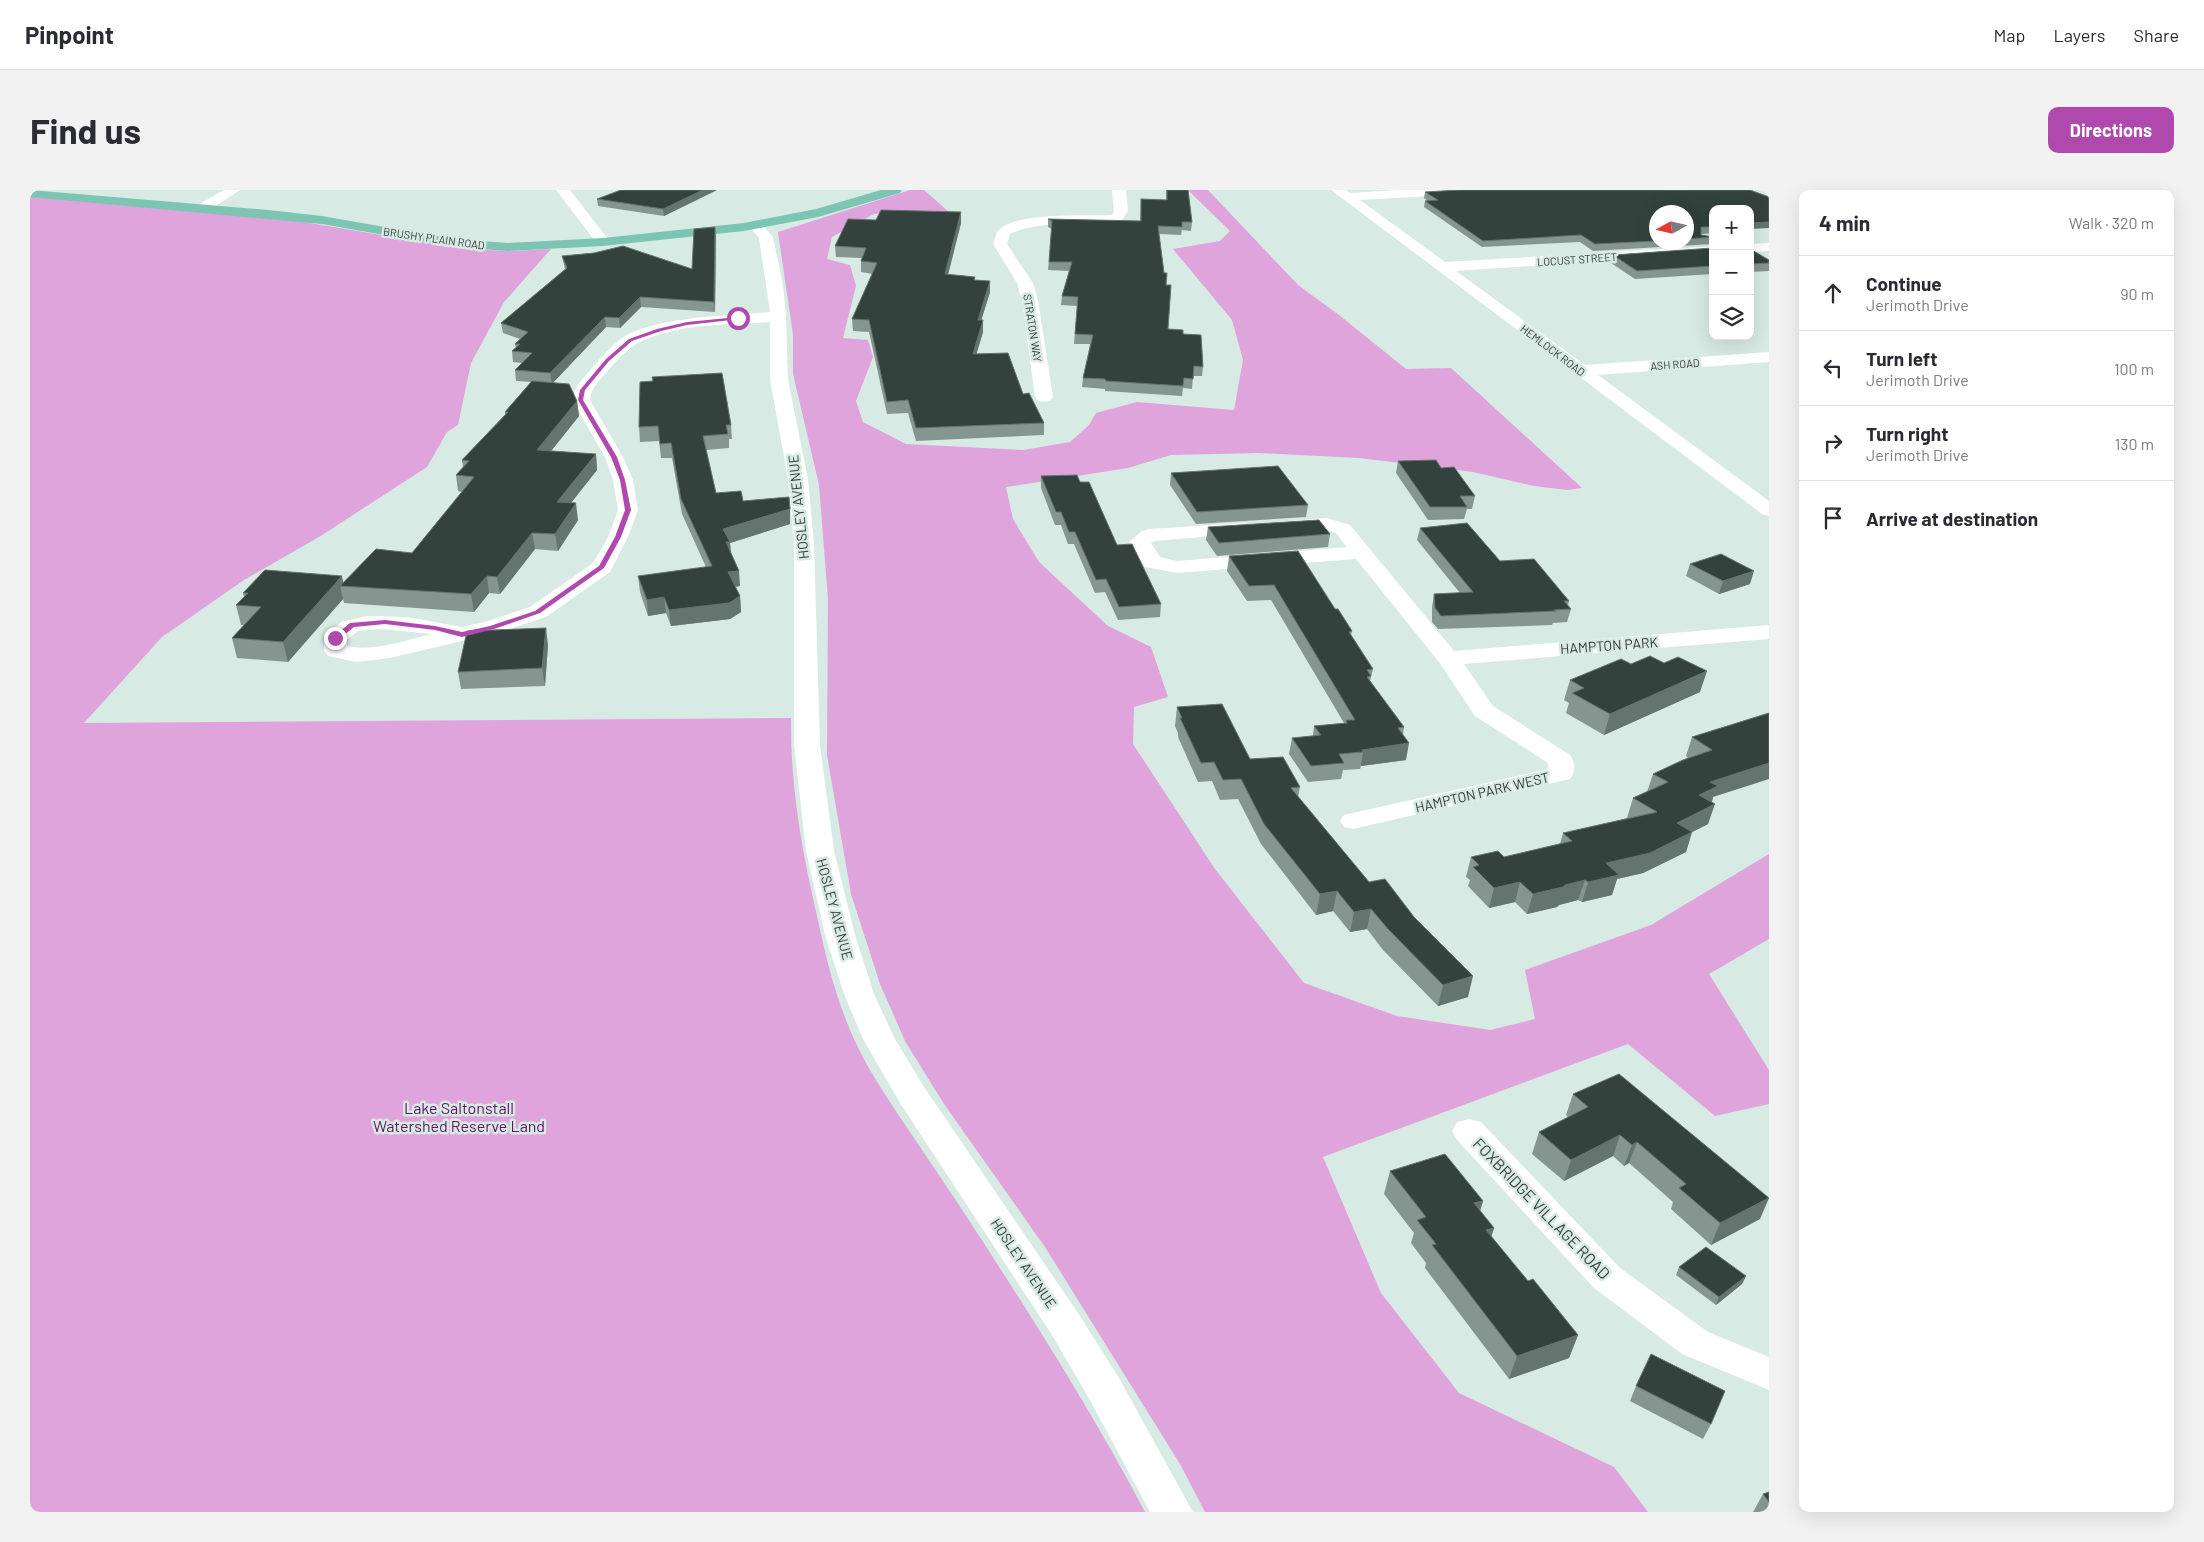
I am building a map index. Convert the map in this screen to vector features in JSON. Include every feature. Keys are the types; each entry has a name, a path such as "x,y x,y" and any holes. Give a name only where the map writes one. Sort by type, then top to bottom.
{"main road":[{"name":"BRUSHY PLAIN ROAD","path":"30,192 322,220 480,246 534,246 603,242 755,225 818,213 895,190"}],"street":[{"path":"203,208 234,190"},
{"path":"562,190 590,223 603,242"},
{"name":"STRATON WAY","path":"1044,397 1030,300 1025,283 1000,244 1004,232 1015,226 1038,220 1095,221 1116,219 1122,211 1119,190"},
{"path":"1343,194 1466,190"},
{"name":"HEMLOCK ROAD","path":"1343,194 1769,510"},
{"name":"HOSLEY AVENUE","path":"755,225 766,237 778,316 779,380 798,479 804,543 807,745 820,851 840,935 859,994 880,1040 912,1096 1065,1324 1105,1390 1172,1512"},
{"path":"1754,248 1769,247"},
{"name":"LOCUST STREET","path":"1441,267 1709,250"},
{"path":"462,634 435,628 385,622 352,625 335,638 336,651 356,655 390,651 492,627 538,612 602,567 618,537 628,510 622,480 614,457 581,400 582,390 608,360 631,340 659,330 687,324 778,316"},
{"name":"ASH ROAD","path":"1580,371 1769,357"},
{"path":"1744,492 1769,492"},
{"path":"1361,552 1177,567 1153,562 1139,542 1149,535 1327,524 1343,529 1448,658"},
{"name":"HAMPTON PARK","path":"1448,658 1720,638 1769,632"},
{"name":"HAMPTON PARK WEST","path":"1353,821 1561,774 1561,760 1484,711 1448,658"},
{"name":"FOXBRIDGE VILLAGE ROAD","path":"1469,1131 1607,1278 1695,1343 1769,1374"}],"green space":[{"path":"910,190 924,190 949,212 904,211 874,214 832,237 827,259 850,265 856,286 843,338 868,340 873,357 856,401 863,422 906,444 1023,450 1070,442 1089,425 1096,413 1137,402 1234,410 1243,360 1232,320 1173,249 1220,241 1230,231 1188,190 1208,190 1298,285 1406,369 1451,368 1582,488 1567,490 1534,486 1473,472 1359,458 1258,453 1171,455 1128,468 1006,487 1013,519 1039,562 1108,626 1151,647 1168,697 1134,707 1133,744 1215,869 1304,983 1397,1016 1490,1030 1535,1019 1525,970 1651,925 1769,854 1769,939 1709,974 1769,1070 1769,1104 1715,1116 1628,1044 1323,1157 1381,1293 1459,1393 1614,1467 1648,1512 1205,1512 1180,1464 1045,1247 944,1104 905,1041 880,984 851,894 827,755 828,599 819,485 793,374 793,335 778,232"},
{"name":"Lake Saltonstall Watershed Reserve Land","path":"30,196 292,220 464,249 512,251 551,249 504,302 471,363 458,425 447,432 427,467 319,537 244,580 162,637 84,723 791,718 795,793 806,867 832,979 854,1039 881,1088 961,1208 1056,1358 1102,1434 1145,1512 30,1512"}],"building":[{"path":"621,190 703,190 663,209 597,199"},
{"path":"1167,190 1188,190 1192,222 1182,222 1182,227 1158,226 1164,273 1167,273 1166,285 1171,285 1168,329 1183,330 1183,334 1201,335 1203,367 1194,366 1193,379 1184,378 1183,386 1083,378 1093,335 1075,334 1078,297 1062,296 1072,262 1049,262 1052,221 1048,219 1141,221 1141,199 1167,200"},
{"path":"1458,190 1750,190 1769,197 1769,222 1754,223 1754,205 1709,205 1709,227 1701,227 1701,235 1709,237 1694,238 1694,205 1649,205 1649,241 1595,244 1581,235 1483,241 1425,201 1438,200 1425,192"},
{"path":"881,210 961,212 945,274 975,277 974,280 990,281 978,320 983,320 973,354 1008,353 1023,394 1029,393 1044,423 916,428 908,400 887,402 869,320 852,319 877,263 861,261 866,248 835,246 848,219 876,220"},
{"path":"715,227 714,302 640,297 619,318 605,317 550,373 515,370 532,353 512,351 520,344 515,344 528,332 501,323 567,268 562,256 594,253 623,246 692,269 694,229"},
{"path":"1709,248 1709,266 1637,271 1613,255 1694,250"},
{"path":"1754,251 1769,260 1769,263 1754,264"},
{"path":"722,373 731,425 726,425 728,434 703,436 716,493 741,491 743,501 789,497 790,509 723,529 730,542 726,542 739,571 728,572 740,596 729,603 669,610 664,597 647,600 638,576 712,566 681,499 671,443 660,444 658,426 639,427 640,382 653,381 652,377"},
{"path":"532,381 569,384 577,401 537,450 596,454 557,502 576,503 555,534 532,533 497,577 487,576 471,594 340,586 376,549 412,553 474,477 456,475 469,461 462,460 508,412 505,412"},
{"path":"1436,460 1441,468 1454,467 1475,496 1460,496 1467,507 1430,507 1398,461"},
{"path":"1278,466 1308,505 1197,512 1171,473"},
{"path":"1077,475 1080,482 1089,482 1117,545 1132,544 1161,604 1119,607 1106,579 1096,580 1075,532 1069,532 1061,512 1056,512 1041,476"},
{"path":"1319,520 1330,534 1219,543 1208,527"},
{"path":"1467,523 1500,561 1534,559 1569,601 1564,601 1571,609 1441,616 1435,608 1434,594 1473,592 1420,528"},
{"path":"1298,551 1335,609 1338,609 1352,631 1349,632 1373,669 1367,670 1371,676 1367,677 1404,727 1398,728 1409,743 1362,750 1363,752 1339,754 1344,763 1311,766 1292,738 1321,735 1314,726 1347,723 1346,720 1355,720 1274,585 1249,586 1229,556"},
{"path":"1721,554 1754,571 1723,581 1690,564"},
{"path":"265,570 342,576 283,642 232,638 261,607 236,605 248,593 243,593"},
{"path":"546,628 542,668 458,672 467,631"},
{"path":"1650,656 1664,663 1678,657 1707,671 1610,714 1572,693 1584,688 1570,680 1621,659 1631,664"},
{"path":"1222,704 1250,759 1283,757 1300,787 1291,788 1369,882 1385,879 1414,917 1473,976 1443,985 1371,909 1354,912 1337,891 1320,894 1264,824 1241,779 1223,780 1214,762 1201,763 1180,718 1182,718 1177,707"},
{"path":"1769,713 1769,763 1710,782 1718,786 1699,795 1715,804 1677,823 1692,832 1650,853 1606,863 1619,875 1588,882 1585,880 1533,894 1520,882 1494,888 1473,867 1479,865 1471,857 1498,851 1504,857 1572,841 1563,833 1657,812 1633,798 1668,782 1653,774 1683,760 1712,750 1692,737"},
{"path":"1619,1074 1769,1198 1720,1223 1679,1188 1686,1184 1637,1142 1632,1145 1620,1135 1571,1160 1539,1132 1588,1107 1573,1094"},
{"path":"1445,1154 1483,1201 1474,1203 1494,1228 1486,1230 1528,1281 1533,1279 1578,1335 1517,1356 1432,1245 1436,1244 1417,1220 1426,1217 1390,1171"},
{"path":"1706,1247 1746,1276 1719,1297 1679,1267"},
{"path":"1651,1354 1725,1391 1711,1424 1636,1386"},
{"path":"1769,1492 1769,1502 1763,1494"}],"route":[{"path":"335,638 352,625 385,622 435,628 462,634 492,627 538,612 602,567 618,537 628,510 622,480 614,457 581,400 582,390 592,376 631,340 659,330 687,324 738,318"}]}
